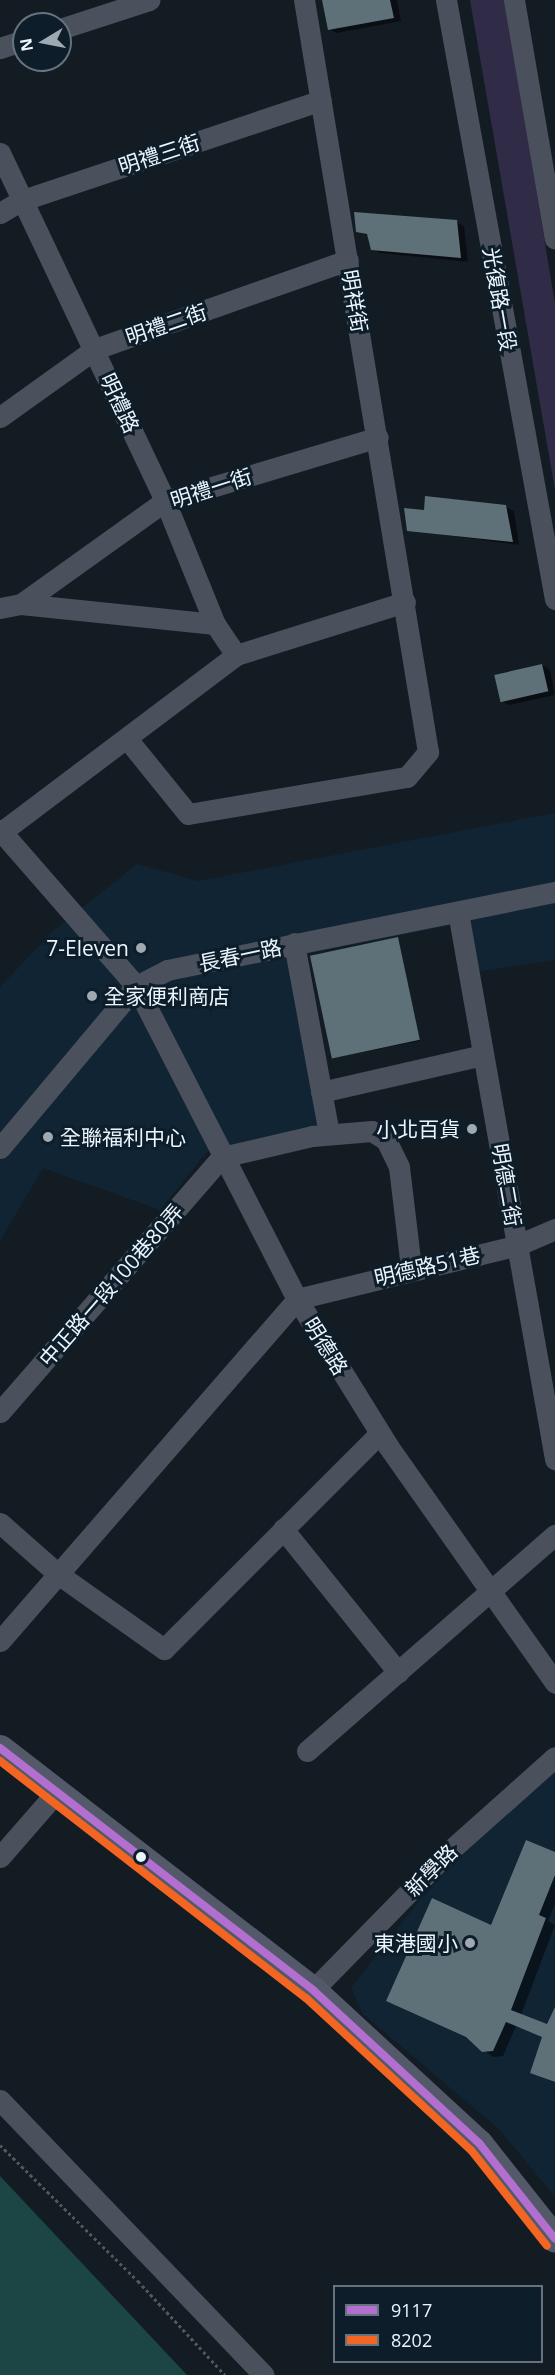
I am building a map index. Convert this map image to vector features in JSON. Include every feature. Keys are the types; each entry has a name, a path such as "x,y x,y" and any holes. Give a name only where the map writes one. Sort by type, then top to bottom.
{"main road":[{"path":"0,1748 55,1794 314,1990 479,2143 555,2239"}],"street":[{"path":"72,25 149,0"},
{"name":"明祥街","path":"128,740 188,814 407,777 428,752 378,437 304,0"},
{"name":"光復路一段","path":"446,0 555,598"},
{"path":"514,0 555,239"},
{"name":"明禮三街","path":"0,213 20,201 321,100"},
{"name":"明禮路","path":"0,153 20,201 95,349 165,501 215,624 236,655"},
{"name":"明禮二街","path":"0,417 95,349 348,260"},
{"name":"明禮一街","path":"0,608 21,604 165,501 378,437"},
{"path":"0,831 128,740 236,655 405,602"},
{"path":"21,604 215,624"},
{"name":"明德路","path":"0,831 136,986 297,1299 380,1433 492,1589 555,1683"},
{"name":"長春一路","path":"0,1148 136,986 167,970 555,892"},
{"name":"明德二街","path":"458,912 555,1459"},
{"path":"294,943 328,1134"},
{"path":"321,1092 483,1056"},
{"path":"222,1157 328,1134 372,1131 386,1140 399,1167 411,1268"},
{"name":"中正路一段100巷80弄","path":"0,1412 222,1157"},
{"name":"明德路51巷","path":"297,1299 411,1268 518,1245 555,1229"},
{"path":"0,1641 297,1299"},
{"path":"1,1525 58,1574 164,1649 380,1433"},
{"path":"283,1529 398,1672"},
{"path":"307,1751 555,1535"},
{"name":"新學路","path":"314,1990 445,1855 555,1757"},
{"path":"0,1857 55,1794"},
{"path":"0,2100 264,2375"}],"path":[{"path":"0,2145 138,2281 225,2375"}],"shaded area":[{"path":"470,0 505,0 555,304 555,490"},
{"path":"555,813 555,960 462,974 453,925 306,954 321,1127 207,1152 160,1210 43,1168 0,1241 0,987 52,932 137,864 198,881"},
{"name":"東港國小","path":"555,1771 555,2197 501,2131 363,2014 351,1988 421,1898 492,1823"},
{"path":"0,2176 187,2375 0,2375"}],"building":[{"path":"322,0 390,0 394,18 328,30"},
{"path":"354,212 457,220 461,258 371,250 367,234 356,232"},
{"path":"425,496 506,505 513,542 407,531 404,508 424,510"},
{"path":"542,664 548,691 501,702 494,675"},
{"path":"398,937 420,1040 332,1058 310,956"},
{"path":"526,1840 555,1852 555,1875 539,1915 546,1918 511,2010 547,2024 555,2007 555,2082 530,2073 542,2037 506,2022 493,2051 482,2052 466,2037 386,2001 432,1898 491,1925"}],"transit line":[{"name":"9117","path":"0,1748 313,1990 479,2143 555,2239"},
{"name":"8202","path":"0,1761 306,1998 471,2150 547,2246"}],"place":[{"name":"7-Eleven","path":"141,948"},
{"name":"全家便利商店","path":"92,996"},
{"name":"小北百貨","path":"472,1129"},
{"name":"全聯福利中心","path":"48,1137"},
{"name":"東港國小","path":"470,1943"}]}
